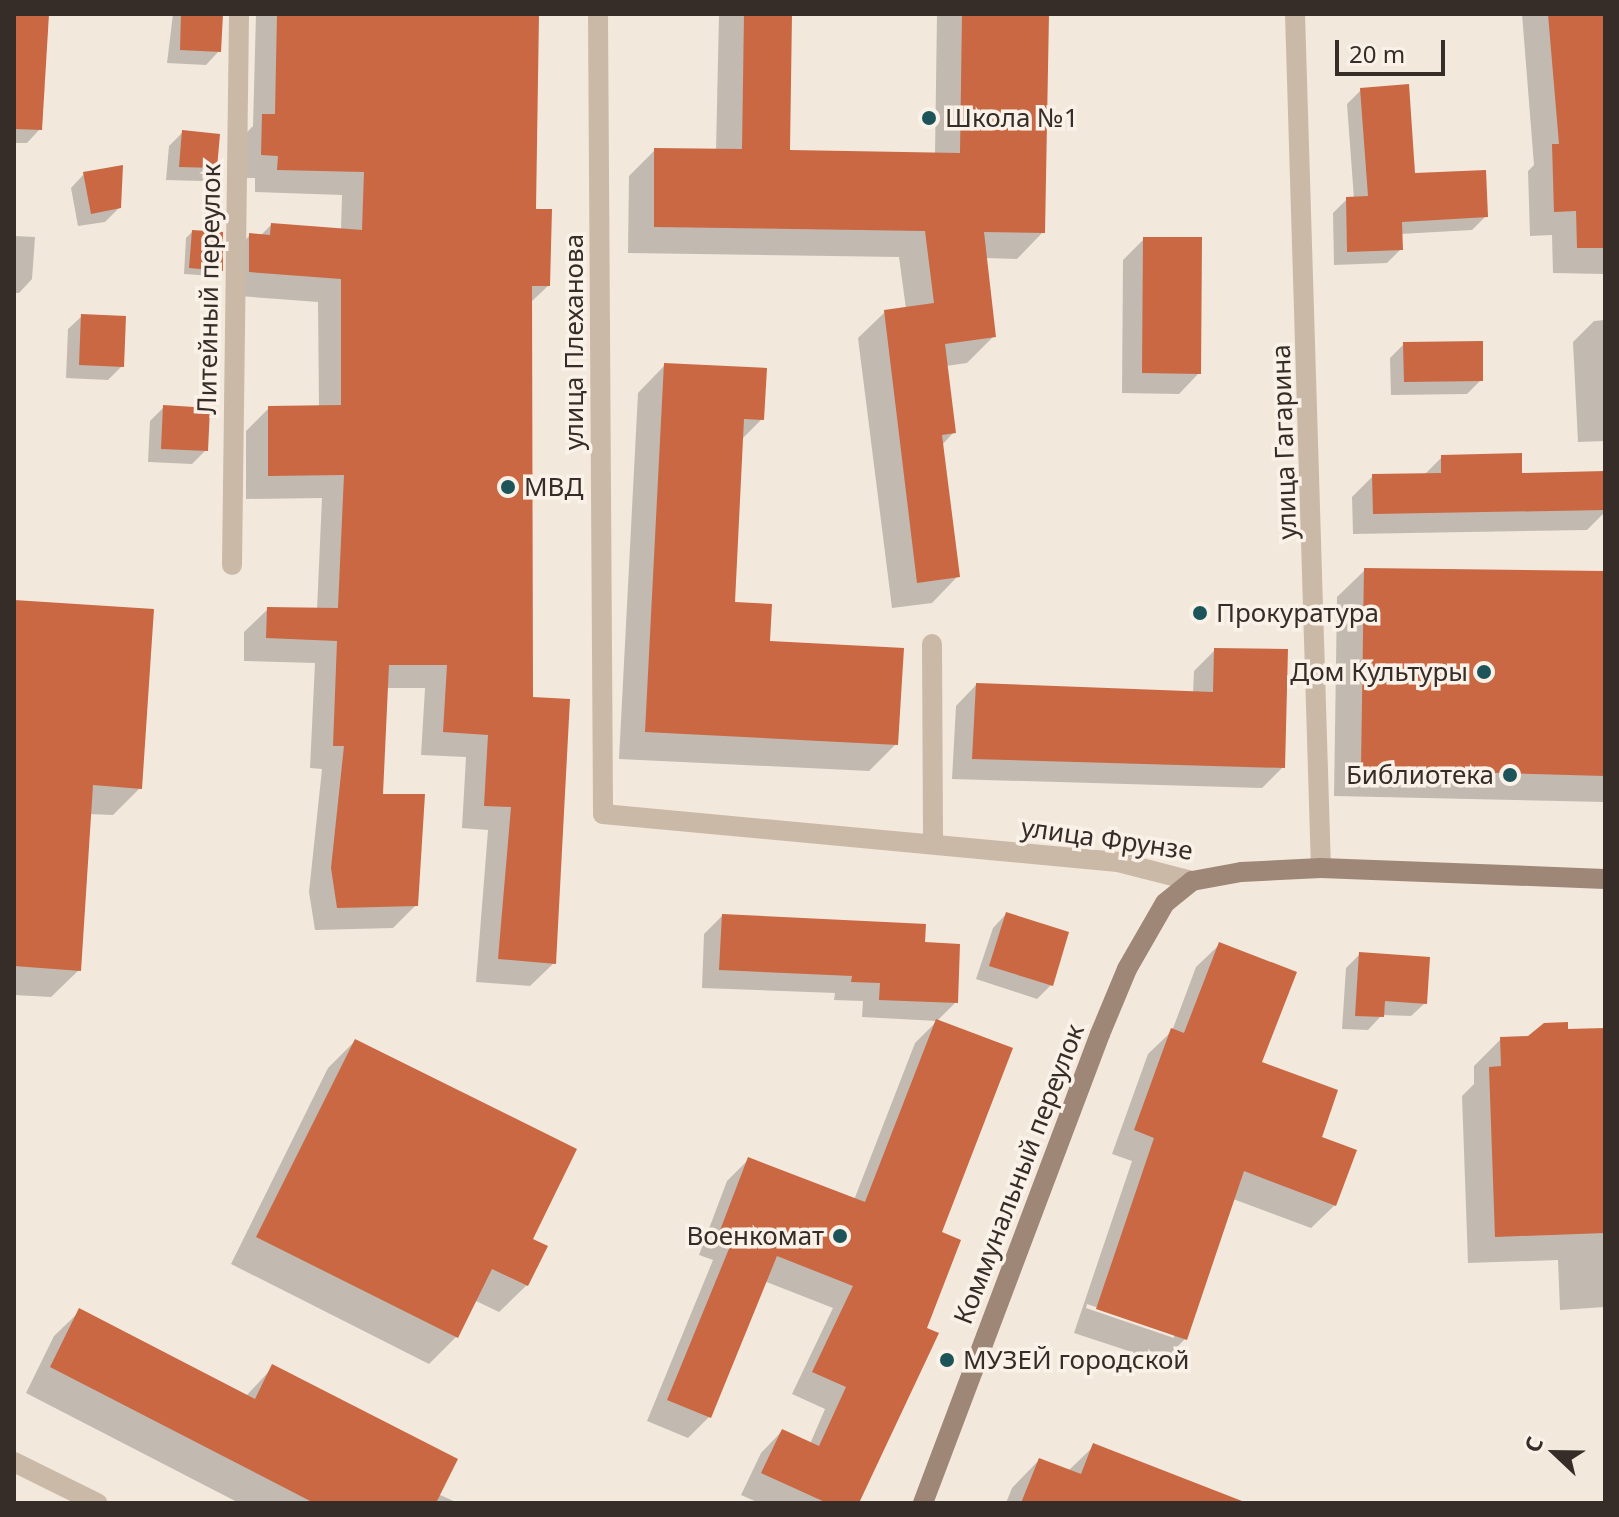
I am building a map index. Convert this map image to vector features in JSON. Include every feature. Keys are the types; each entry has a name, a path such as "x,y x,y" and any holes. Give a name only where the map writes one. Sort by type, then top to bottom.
{"street":[{"name":"Литейный переулок","path":"232,565 239,14"},
{"name":"улица Плеханова","path":"598,14 603,814"},
{"name":"улица Гагарина","path":"1295,14 1321,868"},
{"path":"932,644 933,844"},
{"name":"улица Фрунзе","path":"603,814 1118,862 1192,881 1241,872 1321,868 1605,879"},
{"name":"Коммунальный переулок","path":"923,1503 1127,969 1165,903 1192,881"},
{"path":"14,1462 97,1503"}],"building":[{"path":"14,14 49,14 42,130 14,129"},
{"path":"181,14 223,14 221,52 180,50"},
{"path":"277,14 539,14 536,209 552,209 550,286 532,286 533,697 570,699 556,964 498,959 511,807 484,806 488,735 443,732 447,665 389,665 383,794 425,794 418,906 337,908 331,868 344,746 333,746 337,641 266,638 267,607 338,608 344,475 268,476 268,406 341,405 341,279 249,272 249,233 270,235 271,223 362,230 364,172 277,170 278,156 261,155 262,114 275,114"},
{"path":"744,14 792,14 790,150 960,153 962,14 1049,14 1045,233 984,232 996,337 945,344 956,433 942,435 960,577 917,583 884,310 934,303 925,231 654,227 654,148 742,149"},
{"path":"1548,14 1605,14 1605,248 1577,248 1576,211 1554,212 1552,144 1559,144"},
{"path":"1409,84 1415,173 1486,170 1488,217 1402,222 1403,250 1347,252 1346,197 1368,196 1360,88"},
{"path":"182,130 220,134 217,168 179,167"},
{"path":"123,165 121,208 91,214 83,172"},
{"path":"192,230 223,232 223,271 189,268"},
{"path":"1143,237 1202,237 1201,374 1142,373"},
{"path":"81,314 126,316 124,367 79,365"},
{"path":"1483,341 1483,381 1404,382 1403,342"},
{"path":"664,363 767,368 764,420 744,419 735,602 772,604 770,641 904,648 898,745 645,732"},
{"path":"163,405 210,408 208,451 161,449"},
{"path":"1522,453 1522,473 1605,471 1605,510 1373,514 1372,474 1441,473 1441,455"},
{"name":"Дом Культуры","path":"1364,568 1605,571 1605,776 1361,769"},
{"path":"14,600 154,609 142,789 93,785 81,971 14,966"},
{"path":"1214,648 1288,649 1285,768 972,759 976,683 1213,692"},
{"path":"1006,912 1069,932 1053,986 989,966"},
{"path":"722,914 926,924 925,942 960,944 958,1003 879,1000 880,983 851,982 852,976 719,970"},
{"path":"1219,942 1297,972 1262,1062 1338,1090 1322,1137 1357,1150 1336,1206 1244,1171 1187,1340 1096,1309 1154,1138 1134,1130 1171,1028 1184,1033"},
{"path":"1359,952 1430,957 1427,1004 1385,1001 1384,1017 1355,1016"},
{"path":"936,1019 1013,1048 942,1232 961,1240 927,1328 939,1333 859,1503 827,1503 761,1473 782,1429 819,1446 846,1387 812,1372 853,1286 777,1256 711,1418 667,1400 733,1239 719,1233 748,1157 865,1202"},
{"path":"1568,1022 1568,1029 1605,1028 1605,1233 1495,1237 1489,1067 1501,1066 1500,1037 1528,1036 1544,1023"},
{"path":"355,1039 577,1149 533,1239 548,1246 528,1286 492,1269 458,1338 256,1237"},
{"path":"79,1308 255,1399 272,1364 458,1459 436,1503 314,1503 50,1367"},
{"path":"1093,1443 1242,1501 1021,1503 1039,1458 1081,1474"}],"place":[{"name":"Школа №1","path":"929,118"},
{"name":"МВД","path":"508,487"},
{"name":"Прокуратура","path":"1200,613"},
{"name":"Дом Культуры","path":"1484,672"},
{"name":"Библиотека","path":"1510,775"},
{"name":"Военкомат","path":"840,1236"},
{"name":"МУЗЕЙ городской","path":"947,1360"}]}
